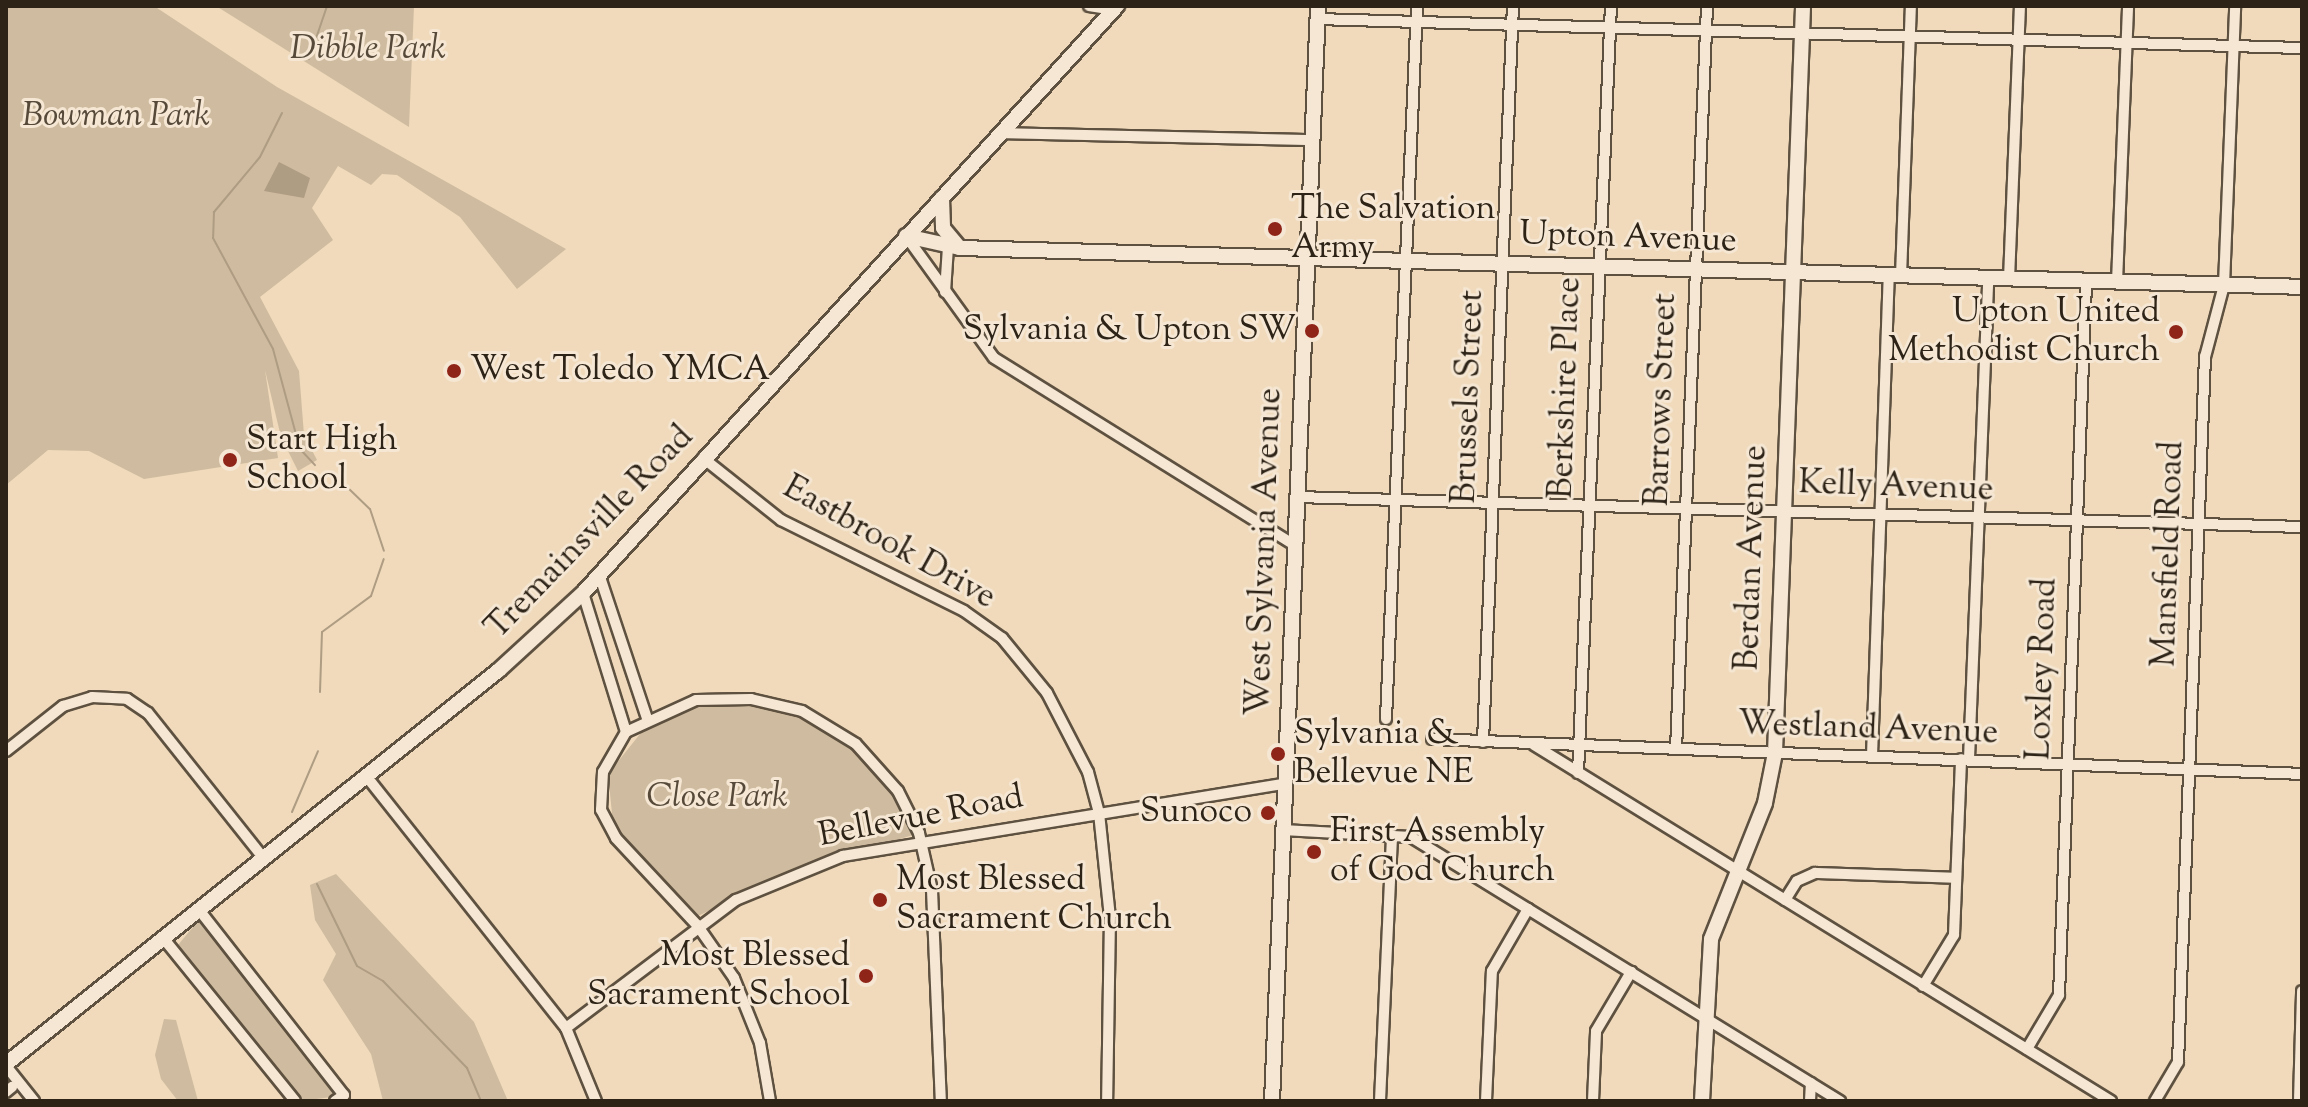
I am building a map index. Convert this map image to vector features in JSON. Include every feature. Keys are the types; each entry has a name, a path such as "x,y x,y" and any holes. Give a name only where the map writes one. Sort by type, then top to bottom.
{"street":[{"path":"1089,6 1115,8"},
{"path":"1386,719 1417,6"},
{"name":"Brussels Street","path":"1483,742 1513,6"},
{"name":"Berkshire Place","path":"1578,773 1611,6"},
{"name":"Barrows Street","path":"1676,749 1707,6"},
{"name":"Berdan Avenue","path":"1702,1101 1706,989 1716,917 1765,803 1775,753 1803,6"},
{"path":"1872,756 1881,514 1911,6"},
{"path":"2009,279 2020,6"},
{"path":"2117,282 2128,6"},
{"name":"Mansfield Road","path":"2155,1101 2178,1062 2205,357 2224,285 2235,6"},
{"name":"Tremainsville Road","path":"6,1065 367,777 583,593 1115,8"},
{"path":"1318,12 1416,22 2302,48"},
{"name":"West Sylvania Avenue","path":"1272,1101 1318,12"},
{"path":"1002,133 1312,140"},
{"path":"942,198 943,228 954,247 946,294"},
{"path":"906,236 994,358 1295,545"},
{"name":"Upton Avenue","path":"906,236 954,247 2302,287"},
{"path":"1923,986 1954,935 1988,278"},
{"name":"Loxley Road","path":"2027,1049 2059,995 2086,282"},
{"name":"Eastbrook Drive","path":"703,458 781,520 885,567 1002,638 1067,725 1099,813 1110,917 1107,1101"},
{"name":"Kelly Avenue","path":"1297,497 2302,527"},
{"path":"599,574 647,718"},
{"path":"583,593 631,729"},
{"path":"6,751 77,700 115,697 137,704 264,859"},
{"path":"770,1101 747,1006 697,925 616,838 601,810 603,772 631,729 647,718 712,697 802,711 870,757 921,841 937,930 941,1101"},
{"name":"Westland Avenue","path":"1432,739 2067,765 2188,767 2302,774"},
{"path":"1531,744 2111,1101"},
{"path":"367,777 566,1028 596,1101"},
{"name":"Bellevue Road","path":"566,1028 697,925 801,870 921,841 1285,784"},
{"path":"1283,830 1411,837 1840,1101"},
{"path":"1380,1101 1392,835"},
{"path":"1785,900 1797,881 1815,873 1956,878"},
{"path":"1486,1101 1492,971 1528,909"},
{"path":"200,911 344,1095 335,1101"},
{"path":"164,939 295,1101"},
{"path":"1593,1101 1596,1031 1631,972"},
{"path":"1683,1004 1706,989"},
{"path":"2299,1101 2302,991"},
{"path":"6,1065 34,1101"},
{"path":"1810,1101 1811,1083"}],"green space":[{"name":"Bowman Park","path":"6,6 154,6 277,87 566,249 517,289 460,217 397,175 382,174 371,185 338,166 312,208 333,240 260,297 299,371 304,435 317,460 298,471 281,437 265,370 278,458 144,479 89,451 48,450 6,485"},
{"name":"Dibble Park","path":"216,6 414,6 409,127"},
{"name":"Close Park","path":"749,700 815,719 864,756 888,782 913,835 783,874 696,917 613,823 608,774 648,724 684,706"},
{"path":"336,874 474,1022 508,1101 383,1101 371,1054 323,980 336,954 315,920 310,885"},
{"path":"198,921 333,1089 332,1097 300,1101 178,945"},
{"path":"164,1019 176,1020 198,1101 178,1101 161,1079 155,1055"}],"shaded area":[{"path":"279,162 310,178 304,198 264,191"}],"waterway":[{"path":"309,59 327,6"},
{"path":"282,113 260,157 214,212 213,238 273,349 300,449 315,465"},
{"path":"346,486 370,509 384,551"},
{"path":"320,692 322,632 371,596 384,559"},
{"path":"292,812 318,751"},
{"path":"317,884 357,966 383,981 467,1068 481,1101"}],"place":[{"name":"The Salvation Army","path":"1275,229"},
{"name":"Sylvania & Upton SW","path":"1312,331"},
{"name":"Upton United Methodist Church","path":"2176,332"},
{"name":"West Toledo YMCA","path":"454,371"},
{"name":"Start High School","path":"230,460"},
{"name":"Sylvania & Bellevue NE","path":"1278,754"},
{"name":"Sunoco","path":"1268,813"},
{"name":"First Assembly of God Church","path":"1314,852"},
{"name":"Most Blessed Sacrament Church","path":"880,900"},
{"name":"Most Blessed Sacrament School","path":"866,976"}]}
